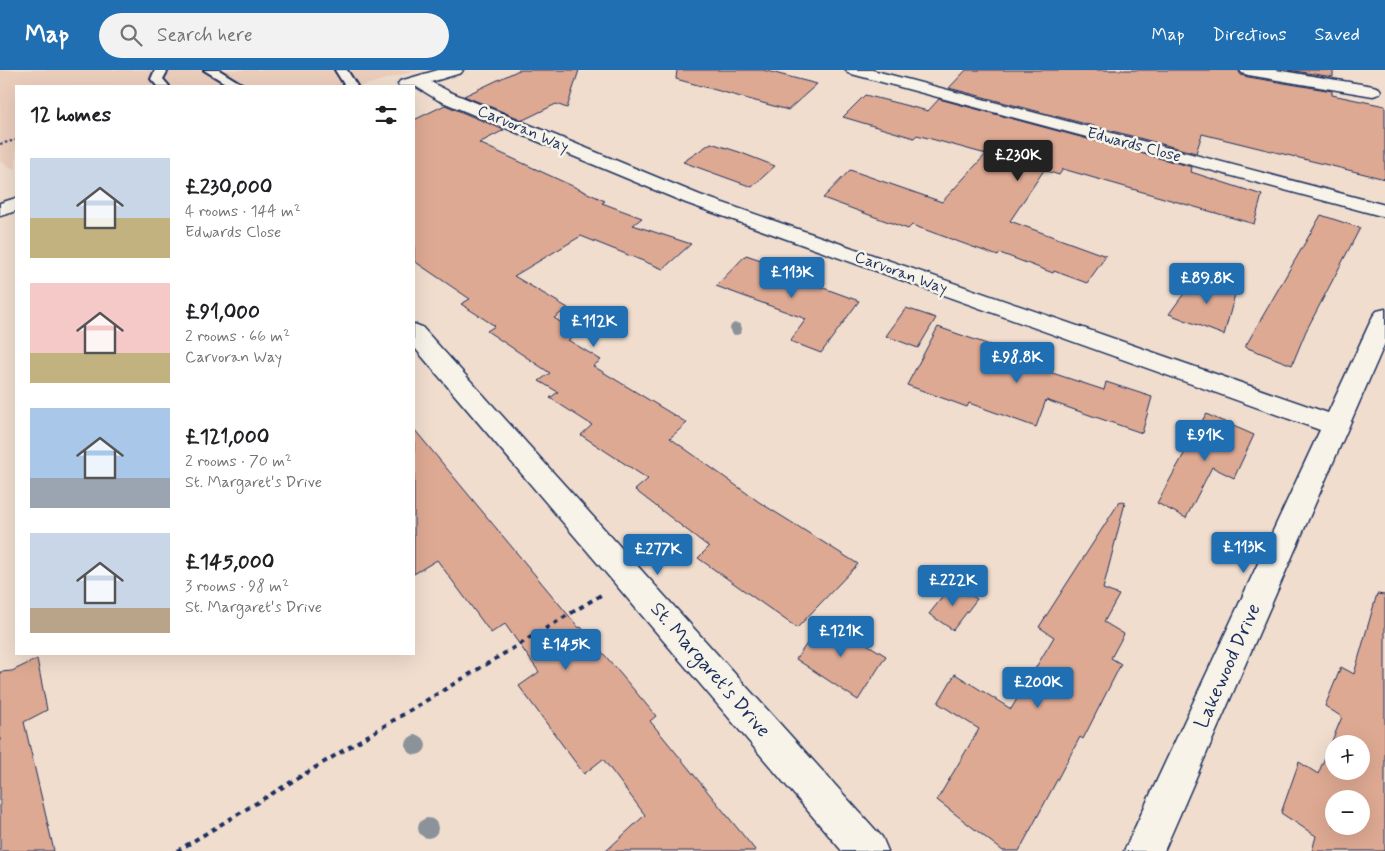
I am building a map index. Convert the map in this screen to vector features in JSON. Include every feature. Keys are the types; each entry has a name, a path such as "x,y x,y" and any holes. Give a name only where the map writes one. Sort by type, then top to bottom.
{"street":[{"path":"408,84 455,70"},
{"name":"Edwards Close","path":"854,70 1385,211"},
{"path":"1248,70 1376,87"},
{"name":"Carvoran Way","path":"415,86 444,96 685,196 1336,426"},
{"path":"0,210 15,204"},
{"name":"Lakewood Drive","path":"1144,851 1385,316"},
{"name":"St. Margaret's Drive","path":"415,333 868,851"}],"lane":[{"path":"162,70 158,74 157,79 162,85"},
{"path":"210,70 237,85"},
{"path":"341,70 350,85"}],"path":[{"path":"0,144 15,140"},
{"path":"177,851 629,578"}],"shaded area":[{"path":"0,70 418,70 366,85 15,85 15,169 0,161"}],"building":[{"path":"519,70 579,70 567,108 556,104 523,120 464,96"},
{"path":"677,70 763,70 817,84 788,110 676,79"},
{"path":"966,70 1238,70 1241,75 1248,77 1332,91 1332,95 1385,106 1385,179 1202,134 1196,153 949,88"},
{"path":"1288,70 1333,70 1333,77"},
{"path":"865,95 928,111 939,99 1192,167 1191,172 1262,195 1254,224 1063,169 1059,175 1044,170 1010,221 1106,256 1087,283 1054,271 1053,273 1000,253 998,256 912,225 908,229 823,198 850,170 942,202 986,154 917,135 914,138 843,117"},
{"path":"445,105 504,130 479,143 605,201 602,203 642,218 633,225 691,244 663,269 581,236 514,276 568,308 554,318 578,333 568,340 601,360 593,366 687,423 670,438 759,502 858,564 797,628 698,558 709,547 635,490 648,479 581,435 592,425 550,398 558,392 539,381 550,373 487,331 495,326 461,304 470,299 415,262 415,120"},
{"path":"711,143 775,166 752,187 683,162"},
{"path":"1321,215 1360,228 1306,331 1292,365 1245,347"},
{"path":"746,255 803,274 799,279 859,301 821,353 790,341 806,319 716,286"},
{"path":"1206,276 1237,287 1224,335 1169,314 1188,288 1197,291"},
{"path":"906,308 936,318 918,348 886,336"},
{"path":"938,327 1036,361 1034,367 1104,390 1106,382 1152,397 1142,433 1046,400 1036,427 969,403 967,407 907,385"},
{"path":"1206,414 1254,435 1234,478 1212,467 1186,518 1157,503"},
{"path":"415,430 579,628 581,627 656,716 650,721 756,851 606,851 645,815 603,759 584,774 519,686 539,672 505,624 491,633 437,560 415,573"},
{"path":"1120,501 1125,503 1103,589 1119,595 1104,622 1124,634 1111,658 1121,664 1083,739 1080,737 1019,851 1003,851 937,800 979,729 938,703 955,674 1011,709 1054,637 1039,627"},
{"path":"953,584 977,599 953,630 929,614"},
{"path":"1377,594 1385,595 1385,851 1312,851 1316,836 1281,813 1299,762 1318,774 1325,757 1325,780 1370,780 1370,735 1334,735 1342,717 1325,706 1341,667 1354,674"},
{"path":"825,618 886,656 858,700 796,659"},
{"path":"37,659 47,710 24,722 54,851 0,851 0,672 12,671"}]}
